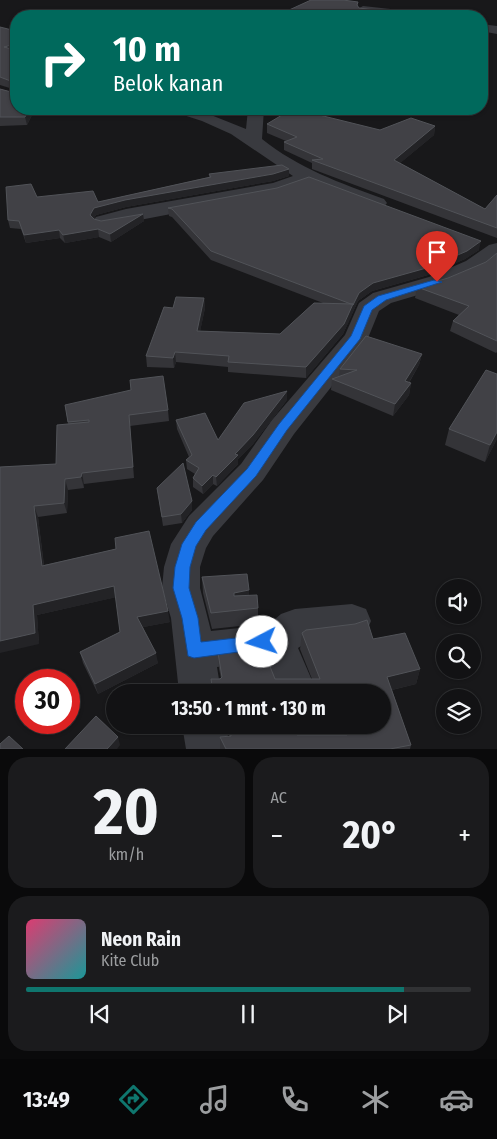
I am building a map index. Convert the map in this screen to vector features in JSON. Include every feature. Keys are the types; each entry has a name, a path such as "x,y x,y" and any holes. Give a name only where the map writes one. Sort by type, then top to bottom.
{"street":[{"path":"356,8 374,10"},
{"path":"198,115 210,119 254,141 266,153 310,177 390,208"},
{"path":"254,141 256,115"},
{"path":"103,221 126,214 276,188 310,177"},
{"path":"199,684 190,618 181,588 182,567 189,544 201,526 252,472 283,427 356,337 368,308 382,298 437,282 474,266 491,246"},
{"path":"194,651 276,642 295,627 352,621"},
{"path":"276,642 293,684"},
{"path":"206,734 208,749"},
{"path":"313,734 320,749"}],"building":[{"path":"311,0 343,0 358,2 359,8 375,10 289,10"},
{"path":"0,27 10,30 10,46 4,47 10,48 10,81 0,77"},
{"path":"0,89 10,92 10,115 26,115 25,117 0,117"},
{"path":"282,115 319,115 380,130 411,118 435,126 394,160 485,209 497,195 497,228 312,160 323,159 284,142 297,137 267,124"},
{"path":"282,165 289,169 273,174 125,200 94,208 90,215 94,219 101,221 143,214 110,234 98,229 63,235 59,230 24,235 19,221 8,220 6,187 31,184 37,197 93,191 98,202 211,177 209,174"},
{"path":"309,177 481,241 467,251 430,267 373,283 359,293 353,305 211,251 172,209 168,208 277,188"},
{"path":"497,253 497,341 453,321 469,306 417,287 448,278 486,262"},
{"path":"176,297 204,298 197,331 280,334 314,303 353,304 344,324 306,367 228,362 229,356 175,352 173,358 146,356 164,307 173,308"},
{"path":"366,336 422,354 405,381 411,383 395,404 332,379 357,370 340,369"},
{"path":"486,370 497,374 497,432 490,445 449,429"},
{"path":"163,376 168,410 129,415 133,467 82,473 81,477 65,479 64,503 34,506 42,566 116,549 115,538 149,531 168,611 137,617 156,653 95,684 80,652 120,632 114,586 33,605 35,633 0,641 0,467 56,464 57,425 89,422 89,420 68,422 65,405 131,390 130,380"},
{"path":"287,391 253,435 235,454 238,455 216,477 213,475 202,486 193,478 199,468 186,460 192,455 176,420 205,413 218,440 244,403"},
{"path":"183,463 192,501 181,514 162,517 157,488"},
{"path":"247,574 249,590 234,593 234,596 257,595 258,608 211,613 202,577"},
{"path":"367,620 373,639 405,633 420,669 387,677 389,684 212,684 211,679 220,679 222,677 218,653 263,649 275,679 320,679 302,633 306,630 355,624"},
{"path":"391,688 411,745 390,749 226,749 220,737 231,736 231,734 391,734"},
{"path":"96,716 106,726 106,734 115,734 118,737 107,749 65,749"},
{"path":"9,736 23,749 0,749 0,744"}],"route":[{"path":"262,642 194,651 190,618 181,588 182,567 189,544 201,526 252,472 283,427 356,337 361,329 364,315 368,308 382,298 437,282"}]}
